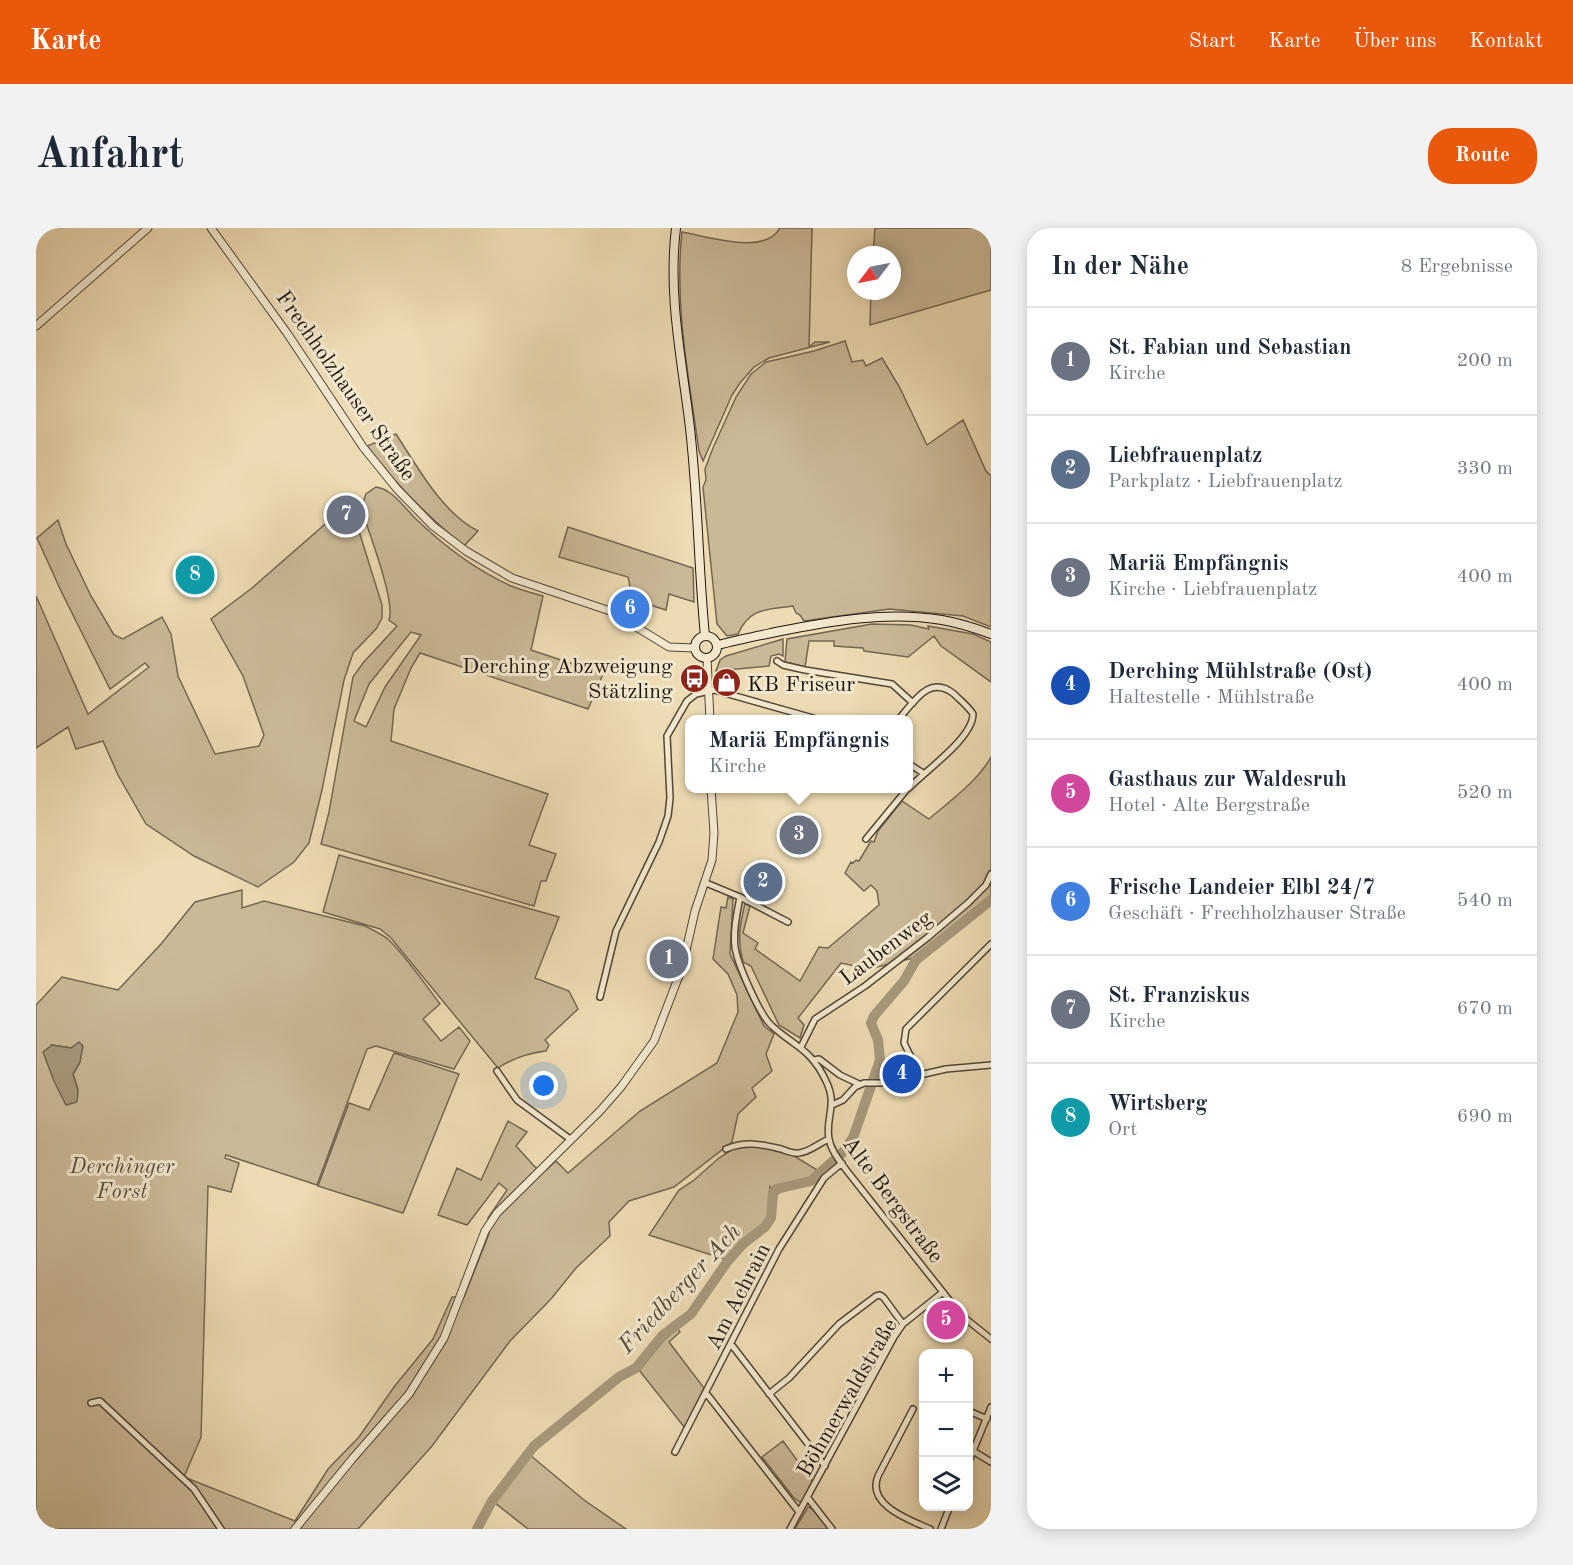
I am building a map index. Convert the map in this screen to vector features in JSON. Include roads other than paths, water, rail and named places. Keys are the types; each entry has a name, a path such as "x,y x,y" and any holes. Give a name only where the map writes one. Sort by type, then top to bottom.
{"main road":[{"path":"676,228 673,248 674,301 691,442 705,636"},
{"path":"717,645 817,624 859,618 908,616 961,623 991,634"},
{"path":"705,636 713,638 717,645 715,654 707,658 699,656 695,648 697,640 705,636"}],"street":[{"path":"36,326 148,228"},
{"name":"Frechholzhauser Straße","path":"211,228 287,333 363,447 396,489 433,526 466,551 512,578 610,611 669,647 695,648"},
{"path":"707,658 710,715"},
{"path":"777,661 783,665 805,670 892,684 913,703"},
{"path":"902,715 931,687 938,686 946,688 973,714 971,728 960,742 913,783"},
{"path":"600,997 616,931 659,842 669,809 668,732 689,699 709,690 802,715"},
{"path":"913,767 923,773"},
{"path":"295,1529 409,1394 444,1338 485,1231 496,1212 600,1112 654,1041 682,968 695,911 712,860 714,844 711,793"},
{"path":"866,839 904,793"},
{"path":"747,901 770,866"},
{"name":"Laubenweg","path":"801,1047 815,1019 865,986 927,938 986,885 991,874"},
{"path":"706,883 740,897 788,922"},
{"name":"Alte Bergstraße","path":"740,897 735,934 738,960 769,1024 801,1047 814,1060 831,1090 829,1140 836,1155 960,1315 991,1339"},
{"path":"920,1075 904,1043 906,1029 991,944"},
{"name":"Alte Bergstraße","path":"814,1060 819,1059 840,1075 859,1084"},
{"path":"832,1105 843,1100 859,1084 885,1083 946,1068 991,1065"},
{"path":"498,1071 517,1100 570,1139"},
{"path":"726,1149 736,1145 759,1143 796,1154 829,1140"},
{"name":"Am Achrain","path":"675,1452 792,1226 824,1178 841,1162"},
{"name":"Böhmerwaldstraße","path":"790,1529 894,1336 903,1324 943,1292"},
{"path":"769,1394 798,1369 839,1324 876,1296 880,1295 884,1298 903,1324"},
{"path":"731,1344 825,1466"},
{"path":"706,1393 799,1512"},
{"path":"91,1403 100,1401 194,1489 221,1529"},
{"path":"991,1407 973,1451 991,1462"},
{"path":"913,1409 878,1476 875,1487 881,1500 891,1509 930,1529"},
{"path":"973,1413 987,1419"},
{"path":"808,1497 832,1529"},
{"path":"941,1529 948,1511"}],"waterway":[{"name":"Friedberger Ach","path":"477,1529 492,1501 534,1446 619,1377 636,1368 663,1335 691,1314 727,1262 744,1243 765,1227 771,1218 773,1193 776,1189 811,1181 842,1153 853,1138 880,1060 878,1040 871,1023 874,1016 904,981 916,960 991,900"}],"place":[{"name":"St. Franziskus","path":"346,515"},
{"name":"Wirtsberg","path":"195,575"},
{"name":"Frische Landeier Elbl 24/7","path":"630,609"},
{"name":"Derching Abzweigung Stätzling","path":"694,678"},
{"name":"KB Friseur","path":"726,683"},
{"name":"Mariä Empfängnis","path":"799,835"},
{"name":"Liebfrauenplatz","path":"763,882"},
{"name":"St. Fabian und Sebastian","path":"669,959"},
{"name":"Derching Mühlstraße (Ost)","path":"902,1074"},
{"name":"Gasthaus zur Waldesruh","path":"946,1320"}],"park label":[{"name":"Derchinger Forst","path":"122,1178"}]}
